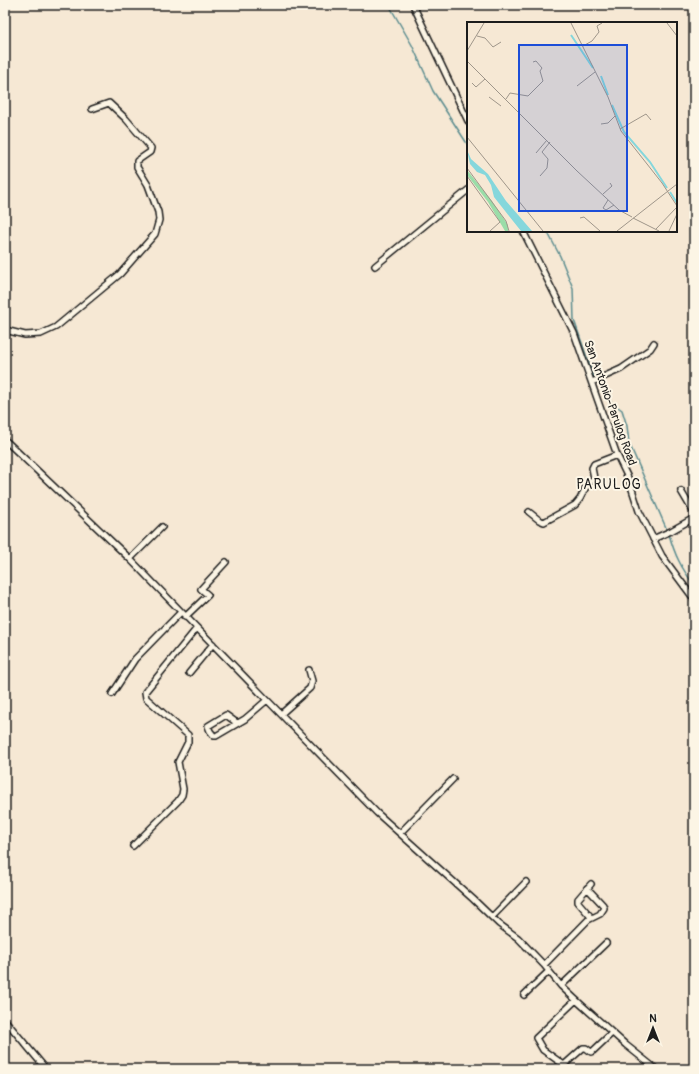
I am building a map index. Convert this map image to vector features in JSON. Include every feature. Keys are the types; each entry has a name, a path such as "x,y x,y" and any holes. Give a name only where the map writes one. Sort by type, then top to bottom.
{"street":[{"path":"416,6 467,118"},
{"path":"5,330 26,335 41,334 56,328 120,274 155,234 158,212 148,185 136,166 137,161 150,152 151,148 126,119 109,103 92,109"},
{"path":"375,266 467,191"},
{"name":"San Antonio-Parulog Road","path":"524,232 574,333 594,380 617,455 629,480 639,511 662,556 694,599"},
{"path":"594,380 621,369 650,349 654,343"},
{"path":"5,440 130,559 377,813 492,918 518,938 544,965 561,986 576,1000 612,1033 656,1069"},
{"path":"529,512 544,522 574,505 580,499 586,487 594,478 592,468 594,464 617,455"},
{"path":"681,491 694,513"},
{"path":"653,538 694,518"},
{"path":"130,559 162,527"},
{"path":"112,694 135,658 183,614 208,595 201,589 226,562"},
{"path":"133,846 178,801 182,795 178,762 188,742 188,735 146,698 145,692 197,628"},
{"path":"189,673 213,644"},
{"path":"281,714 310,688 312,681 309,670"},
{"path":"237,723 226,715 208,726 208,729 214,736 216,736 237,723 245,720 267,700"},
{"path":"400,833 453,779"},
{"path":"492,918 526,882"},
{"path":"544,965 591,917 600,914 604,907 589,886 578,899 578,902 591,917"},
{"path":"561,986 606,943"},
{"path":"524,995 549,971"},
{"path":"576,1000 536,1038 543,1050 564,1065 582,1048 586,1048 592,1052 612,1033"},
{"path":"5,1020 46,1069"}],"waterway":[{"path":"389,5 412,45 433,91 467,143"},
{"path":"548,232 560,256 573,288 574,320 593,375 611,402 622,410 627,426 629,443 667,530"},
{"path":"669,534 679,561 685,573 694,585"}],"district":[{"name":"PARULOG","path":"609,484"}]}
